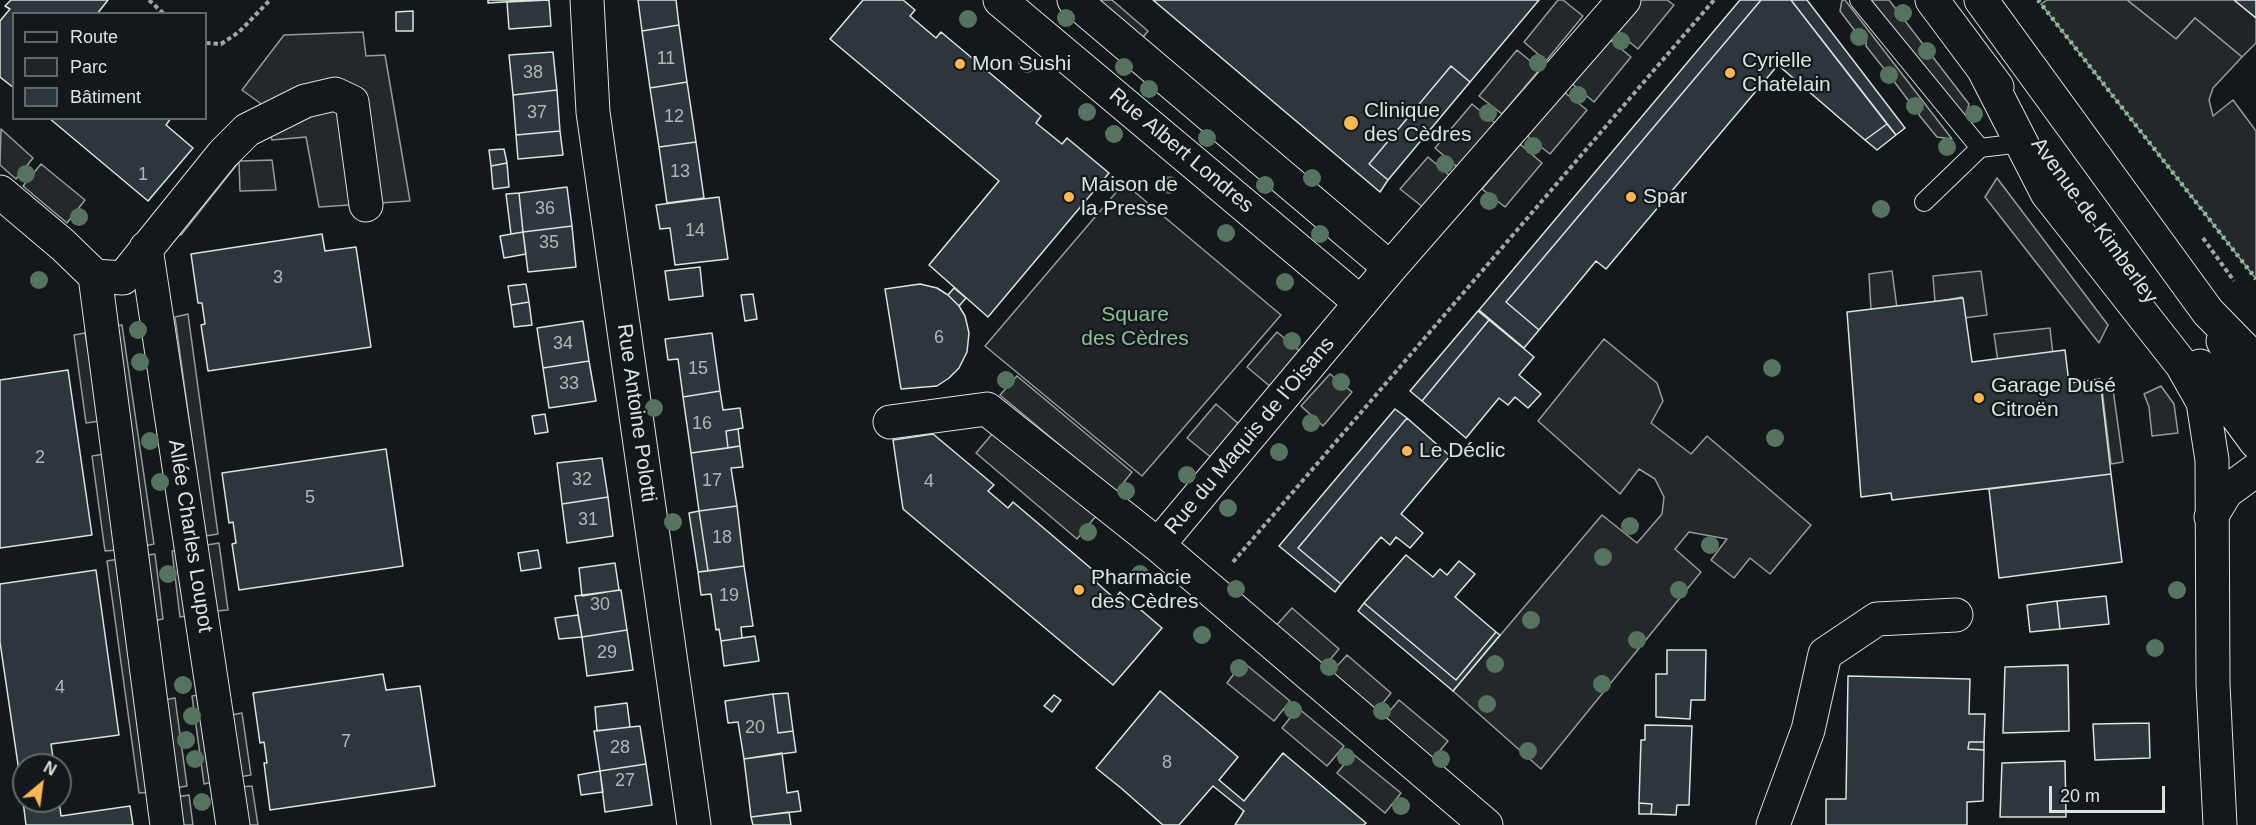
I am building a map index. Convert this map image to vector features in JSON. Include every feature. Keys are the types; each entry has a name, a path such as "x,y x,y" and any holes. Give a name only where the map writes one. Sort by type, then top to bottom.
{"street":[{"name":"Rue Antoine Polotti","path":"586,0 593,112 694,825"},
{"name":"Rue Albert Londres","path":"1000,0 1361,303"},
{"path":"1074,0 1390,268"},
{"name":"Rue du Maquis de l'Oisans","path":"1486,825 1158,545 1390,268 1624,0"},
{"name":"Avenue de Kimberley","path":"1932,0 2256,442"},
{"name":"Avenue de Kimberley","path":"1981,0 2208,312 2256,361"},
{"path":"1984,70 2047,193 2182,365 2203,402 2212,460 2213,684 2220,825"},
{"path":"95,276 123,278 223,154 247,130 305,100 335,94 352,102 366,205"},
{"path":"0,192 63,245 95,276 167,825"},
{"name":"Allée Charles Loupot","path":"146,248 233,825"},
{"path":"2208,312 2256,405"},
{"path":"890,422 987,409 1158,545"},
{"path":"2211,517 2226,492 2256,470"},
{"path":"1773,825 1809,730 1825,654 1876,619 1956,615"}],"lane":[{"path":"1859,0 1980,148"},
{"path":"1924,202 1980,148 2021,143"}],"path":[{"path":"149,0 162,12"},
{"path":"207,43 221,44 239,32 270,0"},
{"path":"1209,589 1714,0"}],"green space":[{"path":"2127,0 2234,0 2256,18 2256,43 2242,57 2195,18 2176,39"},
{"name":"Square des Cèdres","path":"1124,183 1281,315 1142,476 985,346"}],"shaded area":[{"path":"1090,0 1112,0 1148,31 1139,42"},
{"path":"1558,0 1563,0 1583,16 1546,61 1524,42"},
{"path":"1640,0 1667,0 1674,5 1638,49 1615,30"},
{"path":"1842,0 1845,0 1952,139 1937,137 1919,115 1920,106 1911,104 1893,80 1893,72 1885,70 1866,46 1866,37 1858,35 1840,11"},
{"path":"1871,0 1889,0 1969,104 1964,122"},
{"path":"2047,0 2127,0 2176,39 2195,18 2242,57 2213,88 2209,100 2213,116 2233,100 2256,131 2256,279 2041,4"},
{"path":"363,32 366,56 385,55 410,201 319,207 306,137 272,140 260,103 242,90 284,35"},
{"path":"1608,38 1631,57 1594,102 1571,83"},
{"path":"1517,50 1540,69 1502,114 1479,96"},
{"path":"1564,92 1587,110 1550,154 1527,136"},
{"path":"1472,104 1495,123 1457,167 1435,148"},
{"path":"1,129 33,158 16,179 0,165"},
{"path":"1520,144 1542,163 1505,207 1482,189"},
{"path":"230,156 240,161 272,160 276,190 240,191 239,162 181,235 170,228"},
{"path":"1428,157 1450,176 1424,208 1400,189"},
{"path":"41,164 85,200 67,223 23,186"},
{"path":"1997,178 2108,325 2099,343 1985,197"},
{"path":"1892,271 1897,308 1871,310 1869,274"},
{"path":"1981,271 1987,315 1964,318 1962,297 1935,302 1933,276"},
{"path":"188,314 218,534 205,536 175,317"},
{"path":"122,325 154,544 140,547 108,327"},
{"path":"2050,328 2053,355 1998,362 1994,334"},
{"path":"1277,332 1302,353 1272,388 1247,367"},
{"path":"85,333 100,421 86,423 74,335"},
{"path":"1604,339 1657,383 1663,401 1651,423 1691,454 1707,436 1811,525 1770,574 1750,558 1734,578 1711,560 1727,539 1689,532 1675,549 1701,572 1541,769 1453,691 1602,515 1637,543 1662,514 1664,497 1655,479 1639,469 1620,494 1538,421"},
{"path":"1330,374 1352,392 1323,426 1301,406"},
{"path":"1017,376 1132,472 1116,492 1000,395"},
{"path":"2161,386 2174,404 2178,433 2152,436 2149,407 2144,394"},
{"path":"2102,389 2113,389 2123,462 2111,464"},
{"path":"1216,404 1241,426 1213,459 1187,438"},
{"path":"993,433 1096,516 1077,539 976,453"},
{"path":"104,454 117,550 105,551 92,456"},
{"path":"219,543 228,610 216,611 207,545"},
{"path":"185,549 192,615 180,617 172,551"},
{"path":"155,554 163,619 152,621 141,556"},
{"path":"119,559 152,792 139,793 107,561"},
{"path":"1292,608 1339,649 1322,669 1273,629"},
{"path":"1347,655 1391,693 1374,714 1329,675"},
{"path":"1243,662 1290,701 1274,721 1227,683"},
{"path":"204,694 217,781 204,784 192,696"},
{"path":"175,698 187,786 176,788 163,700"},
{"path":"1399,700 1448,741 1432,760 1382,720"},
{"path":"1298,708 1344,746 1327,766 1282,728"},
{"path":"242,713 251,775 239,777 231,715"},
{"path":"1353,754 1401,793 1385,813 1337,773"},
{"path":"252,786 258,825 246,825 241,787"},
{"path":"189,795 193,825 180,825 176,797"}],"building":[{"path":"11,0 108,0 99,12 12,12 12,86 0,77 0,21 10,9 5,6"},
{"path":"488,0 536,0 488,3"},
{"path":"549,0 551,26 509,29 507,2"},
{"path":"638,0 676,0 679,25 642,31"},
{"path":"863,0 903,0 915,10 910,16 936,38 941,32 1041,116 1036,123 1062,144 1067,138 1109,173 988,317 929,265 999,181 830,39"},
{"name":"Clinique des Cèdres","path":"1153,0 1539,0 1470,82 1451,66 1369,164 1388,180 1380,192"},
{"path":"1740,0 1761,0 1506,302 1539,330 1524,348 1479,310"},
{"path":"1761,0 1791,0 1887,124 1865,140 1778,65 1606,269 1596,261 1539,330 1506,302"},
{"path":"1791,0 1807,0 1905,128 1896,135"},
{"path":"2234,0 2256,0 2256,18"},
{"path":"413,11 413,31 396,31 396,12"},
{"path":"679,25 687,82 650,88 642,31"},
{"path":"553,52 557,90 513,95 509,55"},
{"path":"1451,66 1470,82 1388,180 1369,164"},
{"path":"687,82 696,142 659,147 650,88"},
{"path":"557,90 560,131 516,135 513,95"},
{"path":"51,120 170,120 166,125 193,148 148,201"},
{"path":"1887,124 1896,135 1877,150 1865,140"},
{"path":"560,131 563,155 518,159 516,135"},
{"path":"696,142 704,198 667,203 659,147"},
{"path":"504,149 507,163 491,166 489,150"},
{"path":"507,163 509,187 493,189 491,166"},
{"path":"567,187 572,226 523,232 519,193"},
{"path":"519,193 523,232 511,234 506,194"},
{"path":"719,197 728,259 675,265 670,228 660,229 656,205"},
{"path":"572,226 576,267 528,272 523,232"},
{"path":"523,232 526,254 504,258 500,236"},
{"path":"322,234 325,251 356,247 371,347 208,371 201,325 205,324 202,303 198,303 191,254"},
{"path":"700,267 703,296 669,300 665,271"},
{"path":"526,284 529,302 511,305 508,286"},
{"path":"920,284 937,288 959,306 965,316 969,333 967,352 959,368 937,386 901,389 885,289"},
{"path":"954,288 966,298 959,306 948,295"},
{"path":"753,294 757,319 745,321 741,295"},
{"path":"1963,298 1972,362 2065,350 2069,383 2100,379 2111,474 1892,500 1891,493 1861,497 1847,312"},
{"path":"529,302 532,325 514,327 511,305"},
{"path":"1478,311 1489,320 1422,401 1410,391"},
{"path":"1489,320 1534,357 1519,375 1541,394 1528,408 1515,397 1508,405 1499,398 1466,438 1422,401"},
{"path":"583,321 589,361 543,368 537,328"},
{"path":"712,333 720,391 683,397 678,359 668,360 665,339"},
{"path":"589,361 596,401 549,408 543,368"},
{"path":"68,370 92,535 0,548 0,380"},
{"path":"720,391 723,410 740,408 743,428 726,431 728,448 691,453 683,397"},
{"path":"1395,409 1407,418 1298,548 1341,584 1335,592 1279,546"},
{"path":"545,414 548,432 535,434 532,416"},
{"path":"1407,418 1450,456 1401,514 1423,533 1410,548 1396,537 1390,545 1381,537 1341,584 1298,548"},
{"path":"738,429 740,446 728,448 726,431"},
{"path":"933,434 994,485 988,491 1008,508 1013,502 1100,576 1096,582 1115,599 1120,592 1162,628 1113,685 903,509 893,440"},
{"path":"740,446 743,467 731,468 737,506 699,511 691,453"},
{"path":"386,449 403,566 239,590 232,544 236,543 233,522 229,523 222,473"},
{"path":"602,458 608,497 562,504 557,463"},
{"path":"2111,474 2122,562 1999,578 1989,489"},
{"path":"608,497 613,536 567,543 562,504"},
{"path":"737,506 744,566 708,571 699,511"},
{"path":"699,511 708,571 698,572 689,513"},
{"path":"538,550 541,568 521,571 518,553"},
{"path":"1406,555 1433,577 1440,569 1447,575 1459,561 1475,574 1455,597 1496,632 1456,680 1364,603"},
{"path":"615,563 619,590 582,596 579,568"},
{"path":"744,566 753,626 741,627 742,638 721,641 719,629 716,630 711,594 701,595 698,572"},
{"path":"96,570 119,735 51,744 52,753 16,753 0,642 0,584"},
{"path":"621,590 627,630 582,637 575,596"},
{"path":"2106,596 2109,624 2060,629 2057,601"},
{"path":"2057,601 2060,629 2030,632 2027,605"},
{"path":"1364,603 1456,680 1496,632 1500,635 1453,691 1358,611"},
{"path":"578,615 582,637 559,639 555,618"},
{"path":"627,630 633,670 587,676 582,637"},
{"path":"755,636 759,661 724,666 721,641"},
{"path":"1667,650 1706,650 1705,700 1691,700 1690,719 1656,717 1656,674 1667,674"},
{"path":"2068,665 2069,731 2003,733 2005,667"},
{"path":"383,674 386,690 420,686 435,786 270,810 264,763 267,763 264,742 260,743 253,693"},
{"path":"1848,676 1970,679 1969,714 1985,714 1984,742 1969,742 1968,749 1984,750 1983,801 1967,802 1967,825 1826,825 1826,799 1846,799"},
{"path":"1160,691 1238,757 1219,780 1244,801 1283,753 1366,823 1364,825 1235,825 1244,811 1213,786 1179,825 1163,825 1096,768"},
{"path":"788,693 793,731 778,733 773,694"},
{"path":"773,694 778,733 793,731 796,752 744,759 738,722 728,723 725,701"},
{"path":"1054,695 1061,700 1052,712 1044,706"},
{"path":"627,703 630,727 597,731 595,707"},
{"path":"2149,723 2150,758 2095,760 2093,724"},
{"path":"1645,725 1692,726 1689,805 1677,805 1676,815 1651,814 1652,804 1639,803 1641,740 1645,740"},
{"path":"640,726 646,764 600,771 594,731"},
{"path":"1969,742 1984,742 1984,750 1968,749"},
{"path":"782,753 787,793 798,791 801,811 751,817 744,759"},
{"path":"2065,761 2066,817 2000,817 2002,763"},
{"path":"646,764 652,805 605,812 600,771"},
{"path":"600,771 603,792 581,795 578,775"},
{"path":"1639,803 1652,804 1651,814 1639,814"},
{"path":"130,806 133,825 26,825 24,813 61,813 61,816"},
{"path":"789,812 791,825 753,825 751,817"}],"hedge":[{"path":"2038,0 2256,279"}],"place":[{"name":"Mon Sushi","path":"960,64"},
{"name":"Cyrielle Chatelain","path":"1730,73"},
{"name":"Clinique des Cèdres","path":"1351,123"},
{"name":"Maison de la Presse","path":"1069,197"},
{"name":"Spar","path":"1631,197"},
{"name":"Garage Dusé Citroën","path":"1979,398"},
{"name":"Le Déclic","path":"1407,451"},
{"name":"Pharmacie des Cèdres","path":"1079,590"}]}
